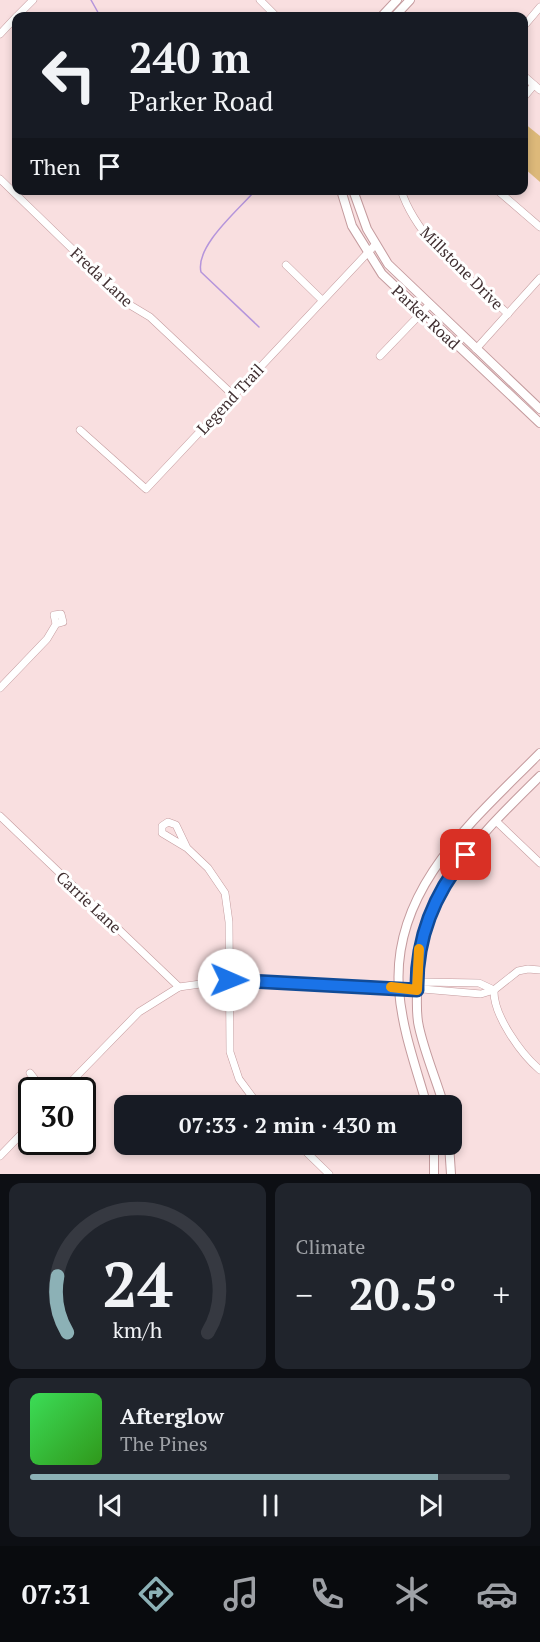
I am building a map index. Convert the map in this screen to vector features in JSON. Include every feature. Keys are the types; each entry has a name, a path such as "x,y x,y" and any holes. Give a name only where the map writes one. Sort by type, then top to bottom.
{"main road":[{"path":"386,12 397,0"},
{"path":"399,12 410,0"},
{"name":"Parker Road","path":"343,195 352,225 368,253 391,284 540,423"},
{"name":"Parker Road","path":"355,195 375,245 388,264 540,409"},
{"path":"424,1095 406,1036 399,987 405,928 414,903 431,873 464,830 540,753"},
{"path":"441,1095 419,1026 417,966 423,933 441,890 454,870 540,776"},
{"path":"434,1155 434,1174"},
{"path":"450,1155 451,1174"}],"street":[{"path":"22,12 33,0"},
{"path":"260,0 272,12"},
{"path":"528,21 540,7"},
{"path":"0,34 12,22"},
{"path":"528,80 540,90"},
{"path":"528,92 534,85"},
{"name":"Freda Lane","path":"0,179 12,191"},
{"name":"Freda Lane","path":"17,195 130,305 150,317 233,395"},
{"name":"Millstone Drive","path":"403,195 415,222 434,244 508,314"},
{"path":"503,195 540,227"},
{"name":"Legend Trail","path":"80,430 146,489 375,245"},
{"path":"286,265 322,300"},
{"path":"476,349 540,278"},
{"path":"380,356 430,304"},
{"path":"0,688 47,639 56,624"},
{"name":"Carrie Lane","path":"0,816 179,987"},
{"path":"496,822 540,862"},
{"path":"187,848 208,868 225,893 229,922 230,1052 239,1079 251,1095"},
{"path":"76,1077 140,1012 179,987 229,980 399,987 480,994 494,990 518,971 540,970"},
{"path":"494,990 494,999 512,1038 540,1070"},
{"path":"30,1073 33,1077"},
{"path":"0,1156 18,1137"},
{"path":"309,1155 329,1174"}],"shaded area":[{"path":"528,126 540,136 540,182 528,172"}],"waterway":[{"path":"91,0 98,12"},
{"path":"251,195 210,241 201,262 201,272 259,327"}],"slow traffic":[{"path":"391,987 417,990 419,949"}],"route":[{"path":"229,980 399,987 417,990 419,949 429,915 444,884 466,855"}]}
